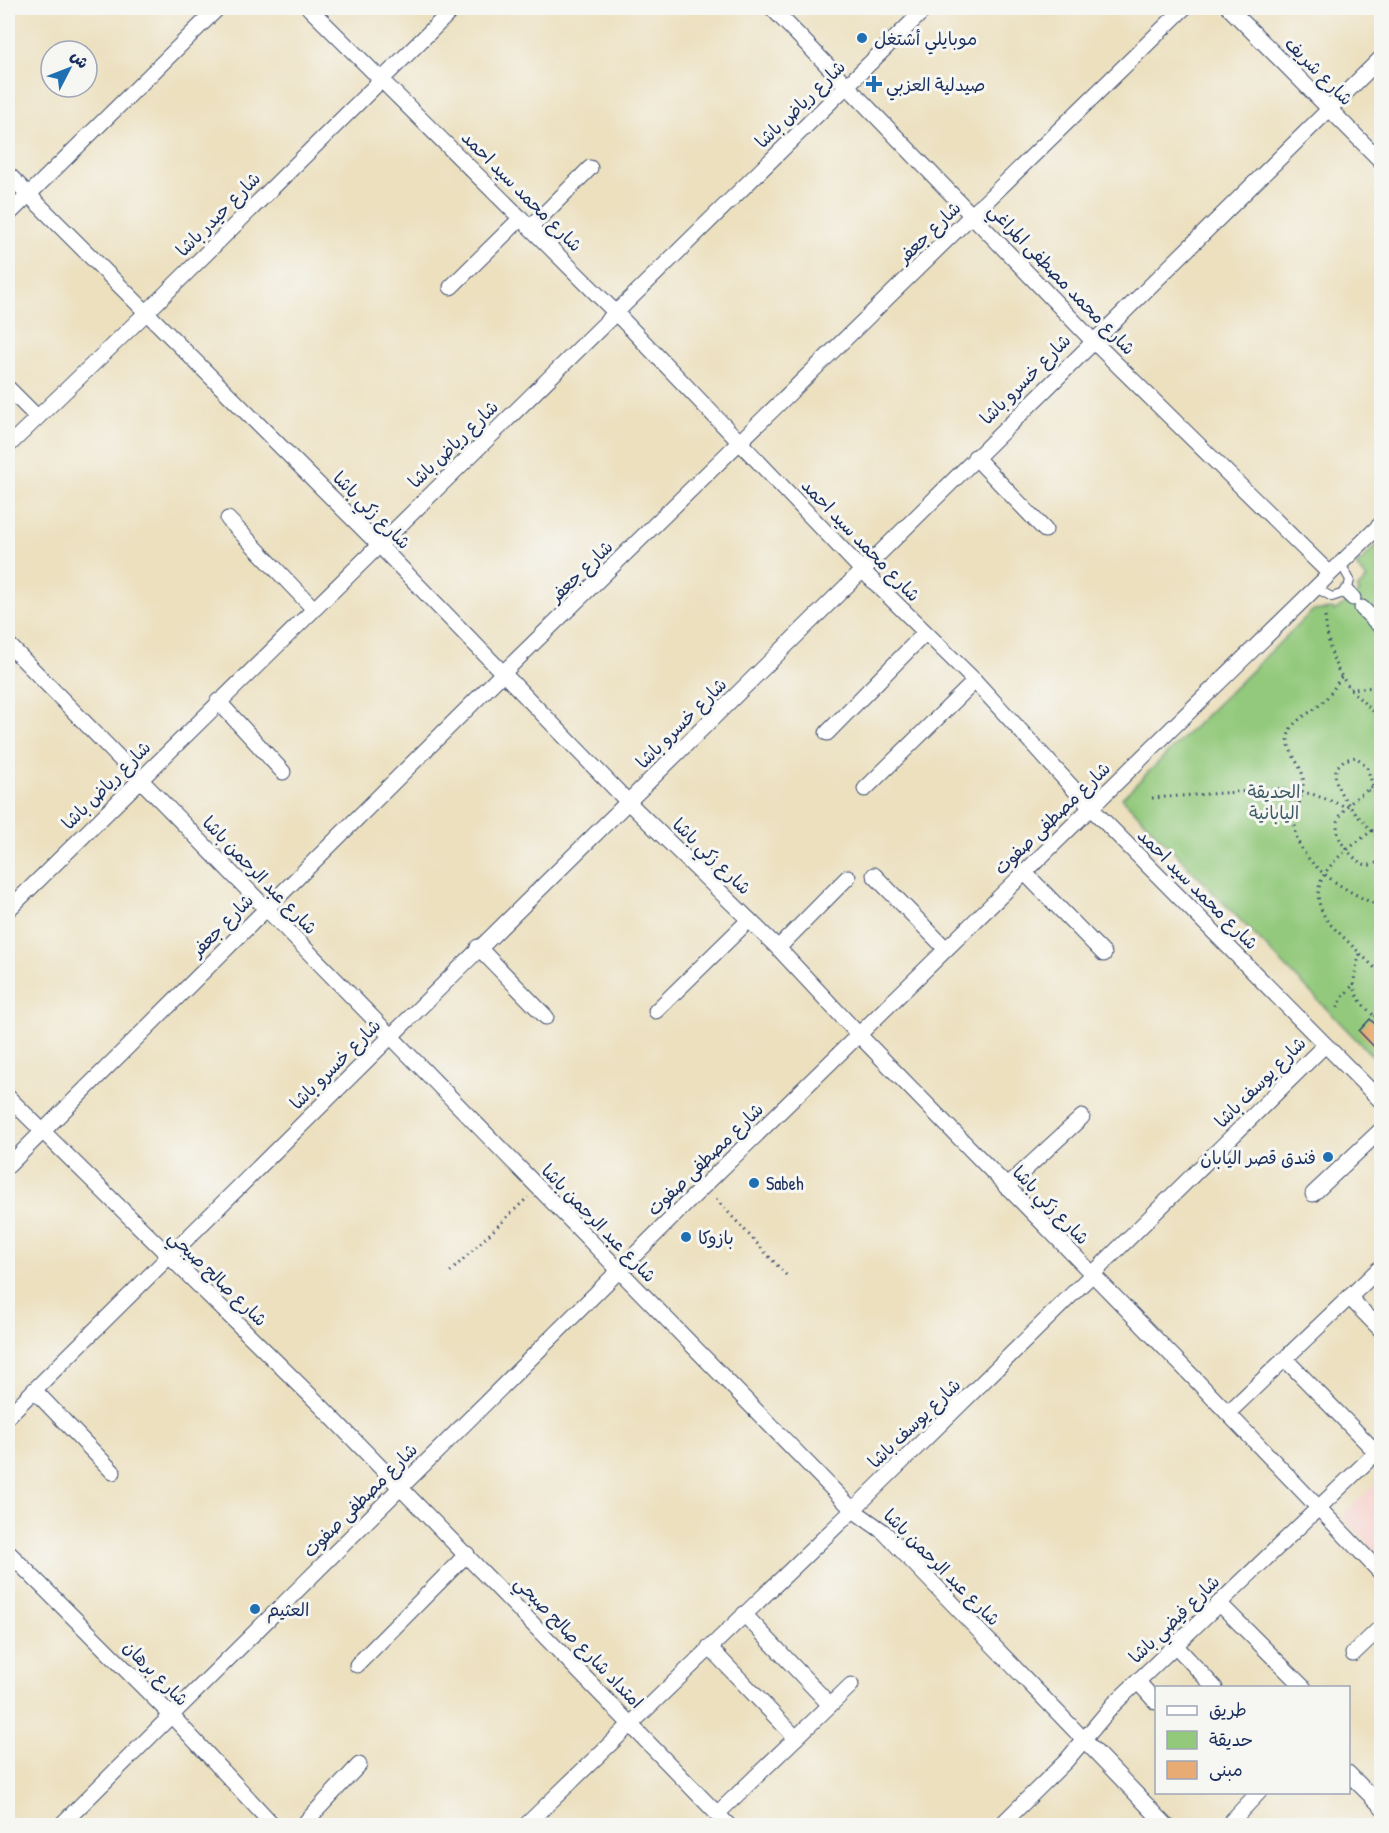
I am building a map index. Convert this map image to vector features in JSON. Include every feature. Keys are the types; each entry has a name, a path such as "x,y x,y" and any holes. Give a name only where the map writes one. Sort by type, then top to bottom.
{"street":[{"path":"8,215 218,8"},
{"name":"شارع محمد سيد احمد","path":"309,8 616,313 861,569 975,681 1091,808 1382,1102"},
{"name":"شارع حيدر باشا","path":"8,446 146,313 454,8"},
{"name":"شارع محمد مصطفى المراغي","path":"772,8 1092,340 1329,573"},
{"name":"شارع رياض باشا","path":"8,910 218,701 926,8"},
{"name":"شارع جعفر","path":"8,1166 503,673 1184,8"},
{"name":"شارع شريف","path":"1229,8 1382,162"},
{"name":"شارع خسرو باشا","path":"8,1416 478,947 629,803 1092,340 1382,57"},
{"path":"451,287 590,168"},
{"name":"شارع زكي باشا","path":"8,174 378,544 629,803 778,948 860,1036 1228,1413 1382,1575"},
{"path":"8,388 37,417"},
{"path":"975,457 1045,530"},
{"path":"228,519 313,608"},
{"name":"شارع مصطفى صفوت","path":"60,1826 704,1186 860,1036 1314,587 1382,523"},
{"path":"1354,599 1382,628"},
{"path":"827,733 925,633"},
{"name":"شارع عبد الرحمن باشا","path":"8,644 853,1510 897,1545 1167,1826"},
{"path":"865,789 975,681"},
{"path":"218,701 283,772"},
{"path":"1024,872 1104,954"},
{"path":"874,875 946,949"},
{"path":"778,948 848,876"},
{"path":"656,1011 749,920"},
{"path":"478,947 546,1017"},
{"name":"شارع يوسف باشا","path":"525,1826 853,1510 1325,1045"},
{"name":"شارع صالح صبحي","path":"8,1097 320,1404 400,1488"},
{"path":"1006,1187 1082,1117"},
{"path":"1313,1194 1382,1129"},
{"path":"1228,1413 1382,1266"},
{"path":"1349,1297 1382,1331"},
{"path":"1286,1359 1379,1450"},
{"path":"34,1390 113,1472"},
{"name":"شارع فيضي باشا","path":"1000,1826 1066,1761 1137,1682 1379,1450"},
{"name":"امتداد شارع صالح صبحي","path":"400,1488 467,1554 729,1826"},
{"name":"شارع برهان","path":"8,1552 171,1715 274,1826"},
{"path":"357,1665 467,1554"},
{"path":"1219,1604 1302,1686"},
{"path":"744,1614 830,1705"},
{"path":"1353,1654 1382,1626"},
{"path":"1175,1646 1213,1686"},
{"path":"709,1647 796,1738"},
{"path":"1137,1682 1155,1701"},
{"path":"717,1814 851,1685"},
{"path":"302,1826 359,1765"},
{"path":"1350,1775 1382,1807"},
{"path":"1227,1826 1257,1794"}],"lane":[{"path":"1314,587 1332,597 1354,599 1350,580 1340,562"}],"path":[{"path":"1325,616 1330,652 1341,677 1350,689 1382,719"},
{"path":"1341,677 1324,700 1289,733 1289,744 1302,772 1303,792 1294,827 1302,848 1324,874 1353,894 1381,906"},
{"path":"1350,689 1377,687 1382,692"},
{"path":"1373,786 1367,767 1361,759 1352,757 1340,763 1335,771 1335,781 1348,806 1382,841"},
{"path":"1382,781 1348,806 1339,818 1336,830 1339,840 1348,851 1367,866 1382,860"},
{"path":"1152,798 1253,790 1303,792 1348,806"},
{"path":"1368,790 1382,794"},
{"path":"1382,823 1324,874 1317,891 1324,916 1382,975"},
{"path":"1338,1008 1341,999 1352,986 1360,954"},
{"path":"1352,986 1356,996 1382,1023"},
{"path":"1375,1017 1382,1010"},
{"path":"704,1186 787,1276"},
{"path":"450,1272 537,1188"}],"shaded area":[{"path":"1381,1478 1381,1557 1342,1516"}],"green space":[{"name":"الحديقة اليابانية","path":"1381,541 1381,1065 1122,798 1312,611 1332,609 1334,611 1360,592 1357,589 1367,579 1356,566"}],"building":[{"path":"1370,1019 1382,1031 1382,1055 1359,1031"}],"place":[{"name":"موبايلي أشتغل","path":"862,38"},
{"name":"صيدلية العزبي","path":"874,84"},
{"name":"فندق قصر اليابان","path":"1328,1157"},
{"name":"Sabeh","path":"754,1183"},
{"name":"بازوكا","path":"686,1237"},
{"name":"العثيم","path":"255,1609"}]}
